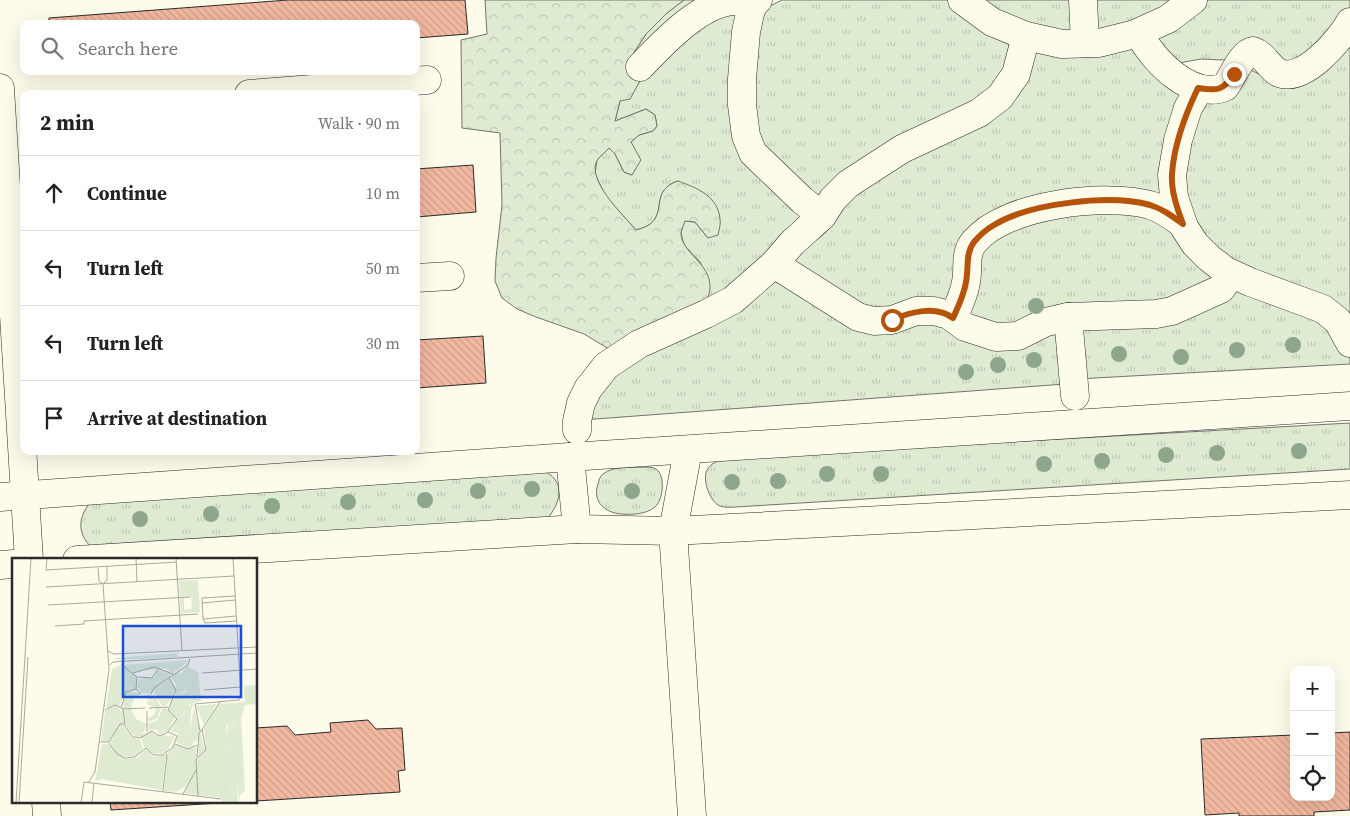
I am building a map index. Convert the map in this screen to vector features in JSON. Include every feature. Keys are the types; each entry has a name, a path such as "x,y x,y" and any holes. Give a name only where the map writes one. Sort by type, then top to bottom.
{"street":[{"path":"962,0 992,22 1026,36 1062,44 1099,43 1139,32 1168,19 1193,0"},
{"path":"1083,0 1085,43"},
{"path":"640,67 684,22 704,9 724,2 738,1 754,4 746,32 742,79 742,105 746,136 753,153 802,200 822,216"},
{"path":"1139,32 1150,50 1181,80 1198,88 1213,90 1225,87 1243,57 1247,52 1253,50 1263,56 1278,72 1290,75 1296,74 1319,59 1333,46 1350,22"},
{"path":"577,430 581,403 588,389 606,366 639,344 733,300 774,264 792,243 822,216 833,199 848,184 902,150 979,113 1000,97 1016,74 1026,36"},
{"path":"300,90 428,80"},
{"path":"1198,88 1188,108 1178,140 1172,175 1174,197 1183,224 1195,244 1226,272 1323,309 1338,321 1350,343"},
{"path":"9,104 12,496 28,558"},
{"path":"953,318 967,281 968,251 974,242 993,225 1018,214 1062,204 1120,200 1150,205 1164,210 1183,224"},
{"path":"774,264 858,317 874,321 892,320 916,311 934,311 949,315 965,328 996,337 1018,336 1046,322 1068,317 1156,314 1172,311 1221,290 1232,274"},
{"path":"420,278 450,276"},
{"path":"1068,317 1075,396"},
{"path":"12,496 1350,406"},
{"path":"688,450 673,531 692,816"},
{"path":"570,458 576,529"},
{"path":"109,558 576,529 673,531 1350,495"}],"green space":[{"path":"485,0 684,0 667,13 646,34 633,54 634,62 646,70 630,99 620,101 615,121 646,109 655,115 657,126 653,131 639,135 631,142 641,160 632,175 624,172 615,154 609,148 598,159 595,167 596,176 607,196 636,230 653,222 663,192 672,183 678,181 699,190 715,204 720,221 718,235 708,238 695,222 685,221 681,232 682,240 686,247 701,265 709,279 710,290 705,308 614,352 584,334 517,309 502,298 495,281 502,205 500,133 462,128 461,40 487,34"},
{"path":"684,0 720,0 634,62 633,54 646,34 667,13"},
{"path":"782,0 952,0 1013,39 1000,87 822,205 754,140 756,14"},
{"path":"977,0 1077,0 1078,37 1034,30"},
{"path":"1088,0 1181,0 1091,39"},
{"path":"1202,0 1350,0 1350,13 1309,62 1233,58 1223,60 1201,59 1173,64 1158,53 1158,32"},
{"path":"737,9 734,96 801,215 801,226 705,308 701,263 684,245 681,233 684,221 695,222 708,238 678,181 669,185 663,192 653,222 636,230 606,197 595,174 597,160 609,148 615,154 624,172 632,175 631,142 639,135 653,131 657,126 655,115 646,109 615,121 620,101 646,70 685,29"},
{"path":"1350,35 1350,328 1206,248 1182,187 1184,154 1201,102 1246,69 1261,75"},
{"path":"1132,42 1181,92 1166,195 984,224 957,299 902,310 848,305 788,256 825,233 834,220 841,200 929,147 987,125 1001,113 1030,52"},
{"path":"1156,211 1221,272 1209,291 1005,333 964,311 982,245 1046,216"},
{"path":"766,278 907,322 1059,330 1065,384 582,420 595,389"},
{"path":"1232,288 1317,316 1343,344 1350,358 1350,364 1077,379 1079,327"},
{"path":"1350,423 1350,469 728,507 716,504 706,485 707,470 712,464 720,460 736,457"},
{"path":"648,467 659,472 662,482 660,499 655,507 644,513 616,513 605,509 598,501 597,490 602,475 613,469"},
{"path":"546,472 559,487 556,506 548,518 93,549 84,538 81,527 82,516 89,504"}],"building":[{"path":"288,0 465,0 468,34 420,38 420,20 49,20 49,18"},
{"path":"473,165 476,212 420,217 420,169"},
{"path":"483,336 486,383 420,388 420,340"},
{"path":"368,720 376,729 402,728 405,770 398,771 400,792 258,801 258,728 287,726 295,735 331,732 330,723"},
{"path":"1350,732 1350,810 1314,812 1314,816 1239,816 1239,813 1205,815 1201,739 1290,735 1290,801 1335,801 1335,733"},
{"path":"110,804 203,804 111,810"}],"route":[{"path":"892,320 916,311 934,311 953,318 967,281 968,251 980,235 993,225 1018,214 1062,204 1120,200 1150,205 1164,210 1183,224 1174,197 1172,175 1178,140 1188,108 1198,88 1220,89 1225,87 1234,74"}]}
